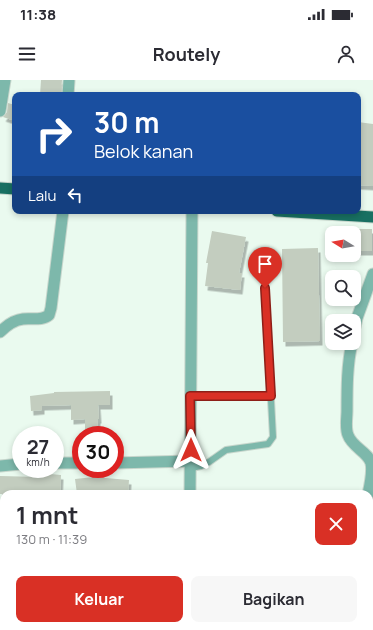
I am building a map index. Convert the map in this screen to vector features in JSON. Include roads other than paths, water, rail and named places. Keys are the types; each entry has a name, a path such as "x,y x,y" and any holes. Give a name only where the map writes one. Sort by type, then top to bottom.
{"highway":[{"path":"0,188 12,190"},
{"path":"333,214 373,217"}],"street":[{"path":"0,111 4,80"},
{"path":"68,92 70,81"},
{"path":"0,332 15,321 22,319 45,318 49,315 63,214"},
{"path":"190,490 192,214"},
{"path":"358,314 373,274"},
{"path":"350,350 348,360 347,431 352,442 371,463 368,490"},
{"path":"124,463 190,464"},
{"path":"0,466 12,465"}],"lane":[{"path":"190,464 201,466 226,450 268,444 273,437 265,288"},
{"path":"190,396 271,396"}]}
